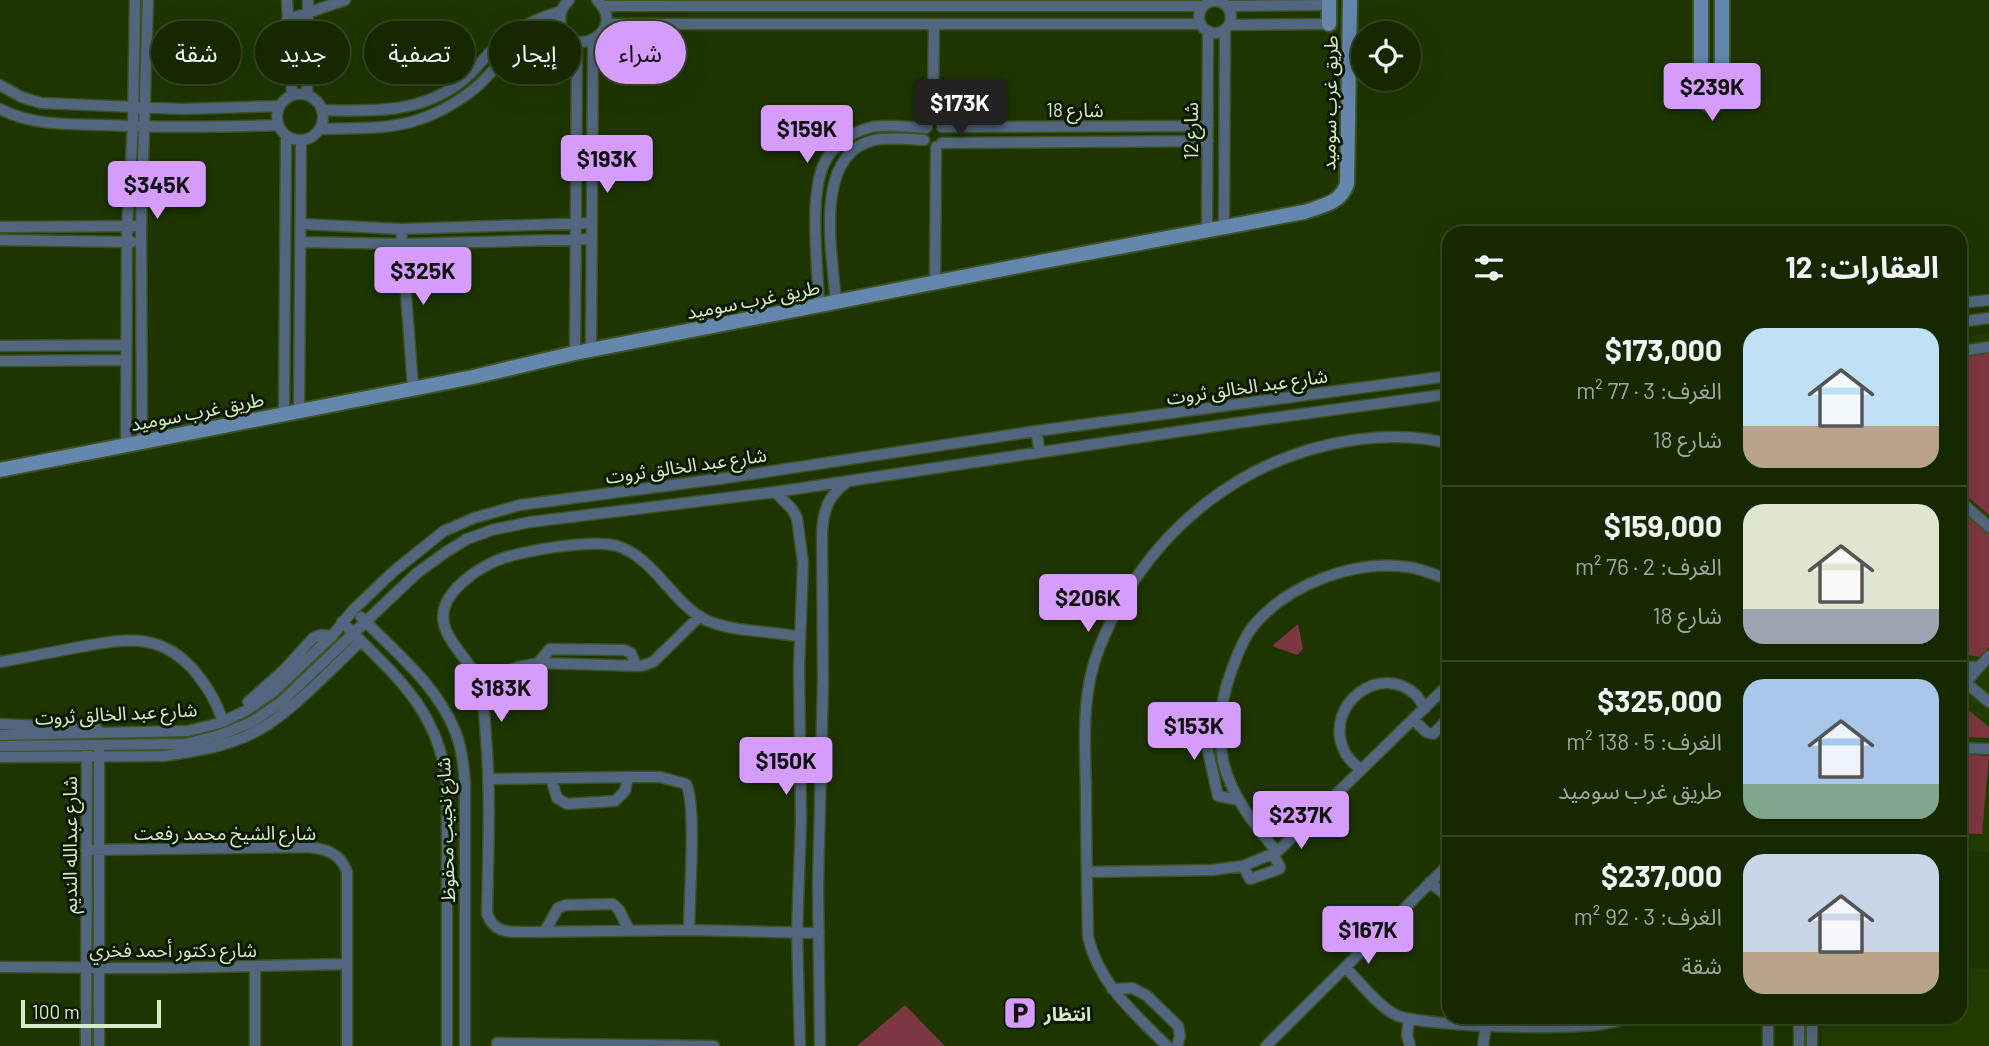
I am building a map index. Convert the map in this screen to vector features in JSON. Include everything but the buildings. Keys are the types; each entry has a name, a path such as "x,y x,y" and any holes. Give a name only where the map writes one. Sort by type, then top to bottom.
{"street":[{"path":"126,445 127,226 134,107 135,0"},
{"path":"142,442 141,226 148,0"},
{"path":"287,0 292,95"},
{"path":"307,95 308,0"},
{"path":"287,20 345,0"},
{"path":"560,21 561,11 569,0"},
{"name":"طريق غرب سوميد","path":"0,470 473,377 592,350 1304,212 1331,203 1340,197 1347,184 1350,0"},
{"path":"1701,0 1701,101 1712,106 1722,100 1722,0"},
{"path":"606,21 600,3 1329,2 1329,24 1227,27 1218,33 1204,28 686,24"},
{"path":"775,3 775,24"},
{"path":"792,3 792,24"},
{"path":"1204,28 1199,16 1207,3"},
{"path":"1225,3 1230,13 1227,27"},
{"path":"322,110 388,111 426,102 460,83 475,71 499,43 512,34 528,24 561,11"},
{"path":"923,140 933,105 934,24"},
{"name":"شارع 12","path":"1224,227 1227,27"},
{"name":"شارع 12","path":"1204,28 1208,125 1207,230"},
{"path":"581,41 593,40 592,350"},
{"path":"320,129 390,128 433,115 472,92 489,75"},
{"path":"575,354 577,84"},
{"path":"0,85 22,97 41,103 183,109 279,106 292,95 307,95 316,101 322,110 323,122 320,129 310,138 301,140 286,136"},
{"path":"15,117 22,97"},
{"path":"61,104 61,123"},
{"path":"933,105 945,133 939,145 934,283"},
{"path":"279,106 278,125 286,136 284,413"},
{"path":"0,109 15,117 35,122 146,128 278,125"},
{"path":"819,306 816,211 818,186 823,166 832,151 856,132 873,127 926,127 933,124 940,126"},
{"name":"شارع 18","path":"940,126 1208,125"},
{"path":"299,410 301,140"},
{"path":"836,303 830,211 835,176 843,161 853,150 873,140 923,140 930,146 939,145"},
{"name":"شارع 18","path":"939,145 1208,141"},
{"path":"302,224 401,229 592,223"},
{"path":"0,228 141,226"},
{"path":"472,226 473,243"},
{"path":"401,229 413,387"},
{"path":"302,242 403,244 592,239"},
{"path":"0,240 141,242"},
{"path":"1967,302 1989,300"},
{"path":"1967,321 1989,318"},
{"path":"0,346 126,345"},
{"path":"15,346 15,361"},
{"path":"55,347 56,361"},
{"path":"1967,350 1989,347"},
{"path":"0,361 126,360"},
{"name":"شارع عبد الخالق ثروت","path":"0,735 87,731 188,731 220,723 247,710 273,692 332,636 353,610 394,571 444,531 474,518 520,505 762,473 1036,431 1442,377"},
{"name":"شارع عبد الخالق ثروت","path":"0,746 99,751 185,744 220,735 251,722 280,703 417,573 467,539 492,530 530,522 775,492 1442,395"},
{"path":"1036,431 1040,452"},
{"path":"1167,1046 1112,989 1096,964 1088,937 1084,710 1093,667 1108,624 1140,570 1163,543 1215,494 1259,468 1325,444 1402,437 1442,443"},
{"path":"820,1046 818,885 823,682 823,513 835,491 848,481"},
{"path":"775,492 797,518 803,563 800,637 801,821 797,932 800,1046"},
{"path":"1967,508 1989,527"},
{"path":"800,637 728,627 700,616 644,562 617,546 586,544 521,553 487,566 464,582 445,606 443,618 446,630 479,682 483,702 489,779 487,914 502,932 689,930 819,933"},
{"path":"803,563 821,562"},
{"path":"1243,866 1250,878 1279,869 1280,866 1275,853 1239,800 1224,763 1219,732 1224,693 1236,658 1249,632 1280,601 1307,585 1339,573 1373,567 1407,567 1442,578"},
{"name":"شارع نجيب محفوظ","path":"353,610 410,667 442,707 455,730 463,755 466,860 465,1046"},
{"path":"479,682 518,667 538,663 635,666 653,662 700,616"},
{"name":"شارع نجيب محفوظ","path":"342,622 414,696 427,716 444,759 447,783 447,1046"},
{"path":"99,732 192,724 221,716 253,699 313,638 321,635 332,636"},
{"path":"0,662 119,640 144,641 166,647 185,659 213,694 221,716"},
{"path":"99,751 163,756 235,741 255,733 284,713 361,641"},
{"path":"538,663 550,649 572,648 624,650 631,653 635,666"},
{"path":"1967,680 1989,656"},
{"path":"1967,666 1979,667"},
{"path":"1360,769 1347,756 1340,738 1344,708 1354,695 1368,686 1385,682 1401,685 1415,694 1425,708"},
{"path":"1967,688 1989,702"},
{"path":"1087,872 1212,870 1243,866 1275,853 1442,691"},
{"path":"1221,707 1205,719 1204,733 1218,796 1239,800"},
{"path":"1414,720 1426,732 1433,734 1442,725"},
{"path":"0,724 87,731"},
{"name":"شارع عبدالله النديم","path":"86,1046 87,731"},
{"name":"شارع عبدالله النديم","path":"99,732 99,1046"},
{"path":"1967,748 1989,750"},
{"path":"0,757 87,751"},
{"path":"489,779 628,777 674,779 683,782 688,787 691,816 689,930"},
{"path":"551,778 557,798 567,804 615,801 625,790 628,777"},
{"path":"801,821 821,824"},
{"name":"شارع الشيخ محمد رفعت","path":"86,850 304,846 329,851 344,863 347,872 347,1046"},
{"path":"1266,1046 1442,871"},
{"path":"1430,882 1442,892"},
{"path":"545,932 555,911 566,905 613,904 620,910 629,930"},
{"name":"شارع دكتور أحمد فخري","path":"0,967 347,964"},
{"path":"255,966 255,1046"},
{"path":"1345,967 1390,1012 1409,1019 1442,1022"},
{"path":"1112,989 1132,988 1146,995 1178,1026 1180,1036 1177,1046"},
{"path":"1409,1019 1407,1035 1410,1046"},
{"path":"1473,1024 1515,1024"},
{"path":"1768,1024 1768,1046"},
{"path":"1799,1024 1799,1046"},
{"path":"1812,1024 1812,1046"},
{"path":"1483,1046 1486,1025"},
{"path":"497,1043 714,1046"}],"shaded area":[{"path":"1989,334 1989,852 1967,850 1967,337"},
{"path":"1989,353 1989,515 1967,496 1967,357"},
{"path":"1967,514 1989,534 1989,647 1981,657 1967,655"},
{"path":"1298,624 1303,649 1297,655 1272,646"},
{"path":"1967,709 1989,727 1989,738 1967,737"},
{"path":"1967,754 1989,756 1982,834 1967,833"},
{"path":"1967,967 1989,969 1989,1046 1822,1046 1822,1024 1967,1024"},
{"path":"905,1005 945,1046 857,1046"}],"place":[{"name":"انتظار","path":"1020,1013"}]}
